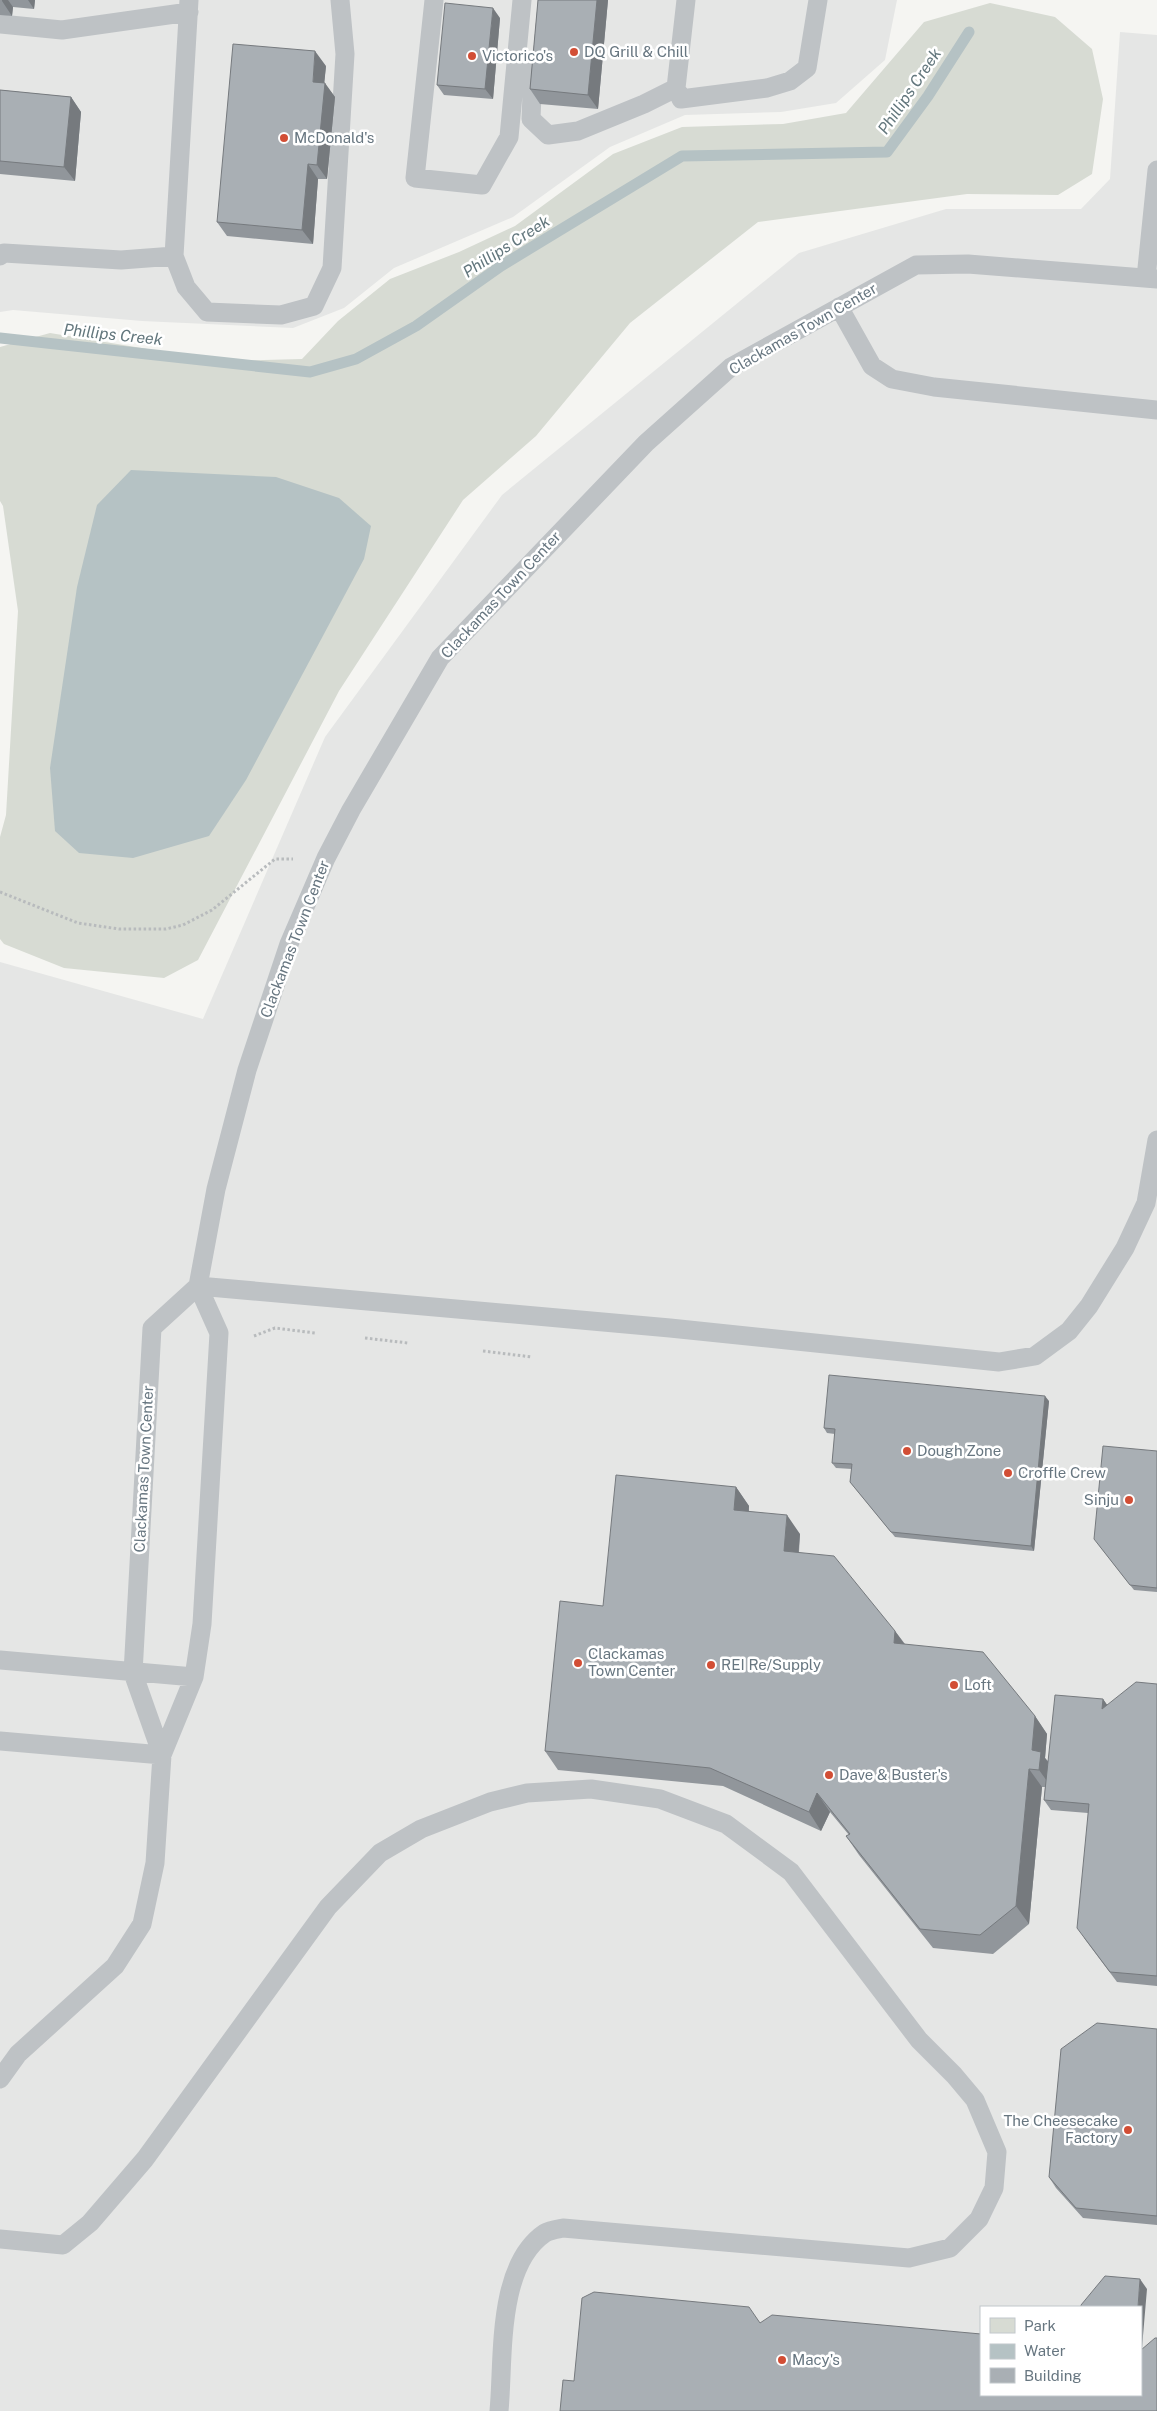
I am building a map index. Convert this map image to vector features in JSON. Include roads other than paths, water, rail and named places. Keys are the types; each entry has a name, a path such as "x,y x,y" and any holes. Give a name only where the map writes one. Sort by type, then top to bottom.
{"lane":[{"path":"0,24 62,30 189,6 174,256 186,287 207,312 280,315 314,306 332,268 345,54 340,0"},
{"path":"434,0 414,178 482,185 509,137 522,0"},
{"path":"539,0 531,120 548,135 578,131 644,104 676,88"},
{"path":"686,0 676,88 681,98 767,88 790,81 807,68 818,0"},
{"name":"Clackamas Town Center","path":"0,2079 18,2054 116,1966 142,1924 156,1863 162,1755 194,1676 202,1624 219,1333 198,1286 216,1189 247,1070 290,944 326,858 351,810 440,658 646,443 731,367 916,266 968,264 1152,279 1157,170"},
{"path":"0,256 4,253 121,260 174,256"},
{"path":"839,307 872,366 892,379 934,387 1157,410"},
{"path":"198,1286 670,1328 999,1362 1035,1356 1068,1331 1089,1306 1126,1248 1146,1202 1157,1140"},
{"name":"Clackamas Town Center","path":"162,1755 133,1673 152,1328 198,1286"},
{"path":"0,1660 133,1673 194,1676"},
{"path":"0,1741 162,1755"},
{"path":"0,2239 63,2245 90,2222 145,2159 328,1907 380,1853 421,1829 490,1802 527,1793 591,1789 660,1799 726,1824 791,1872 919,2040 954,2075 975,2100 997,2152 994,2188 978,2219 950,2248 909,2258 563,2228 545,2233 523,2256 507,2299 499,2411"}],"water":[{"path":"131,470 276,477 339,498 371,526 364,559 246,780 209,836 133,858 79,853 55,831 50,768 77,587 97,505"}],"waterway":[{"name":"Phillips Creek","path":"0,338 310,372 356,359 416,326 501,266 682,156 887,152 928,96 969,32"}],"place":[{"name":"DQ Grill & Chill","path":"574,52"},
{"name":"Victorico's","path":"472,56"},
{"name":"McDonald's","path":"284,138"},
{"name":"Dough Zone","path":"907,1451"},
{"name":"Croffle Crew","path":"1008,1473"},
{"name":"Sinju","path":"1129,1500"},
{"name":"Clackamas Town Center","path":"578,1663"},
{"name":"REI Re/Supply","path":"711,1665"},
{"name":"Loft","path":"954,1685"},
{"name":"Dave & Buster's","path":"829,1775"},
{"name":"The Cheesecake Factory","path":"1128,2130"},
{"name":"Macy's","path":"782,2360"}]}
